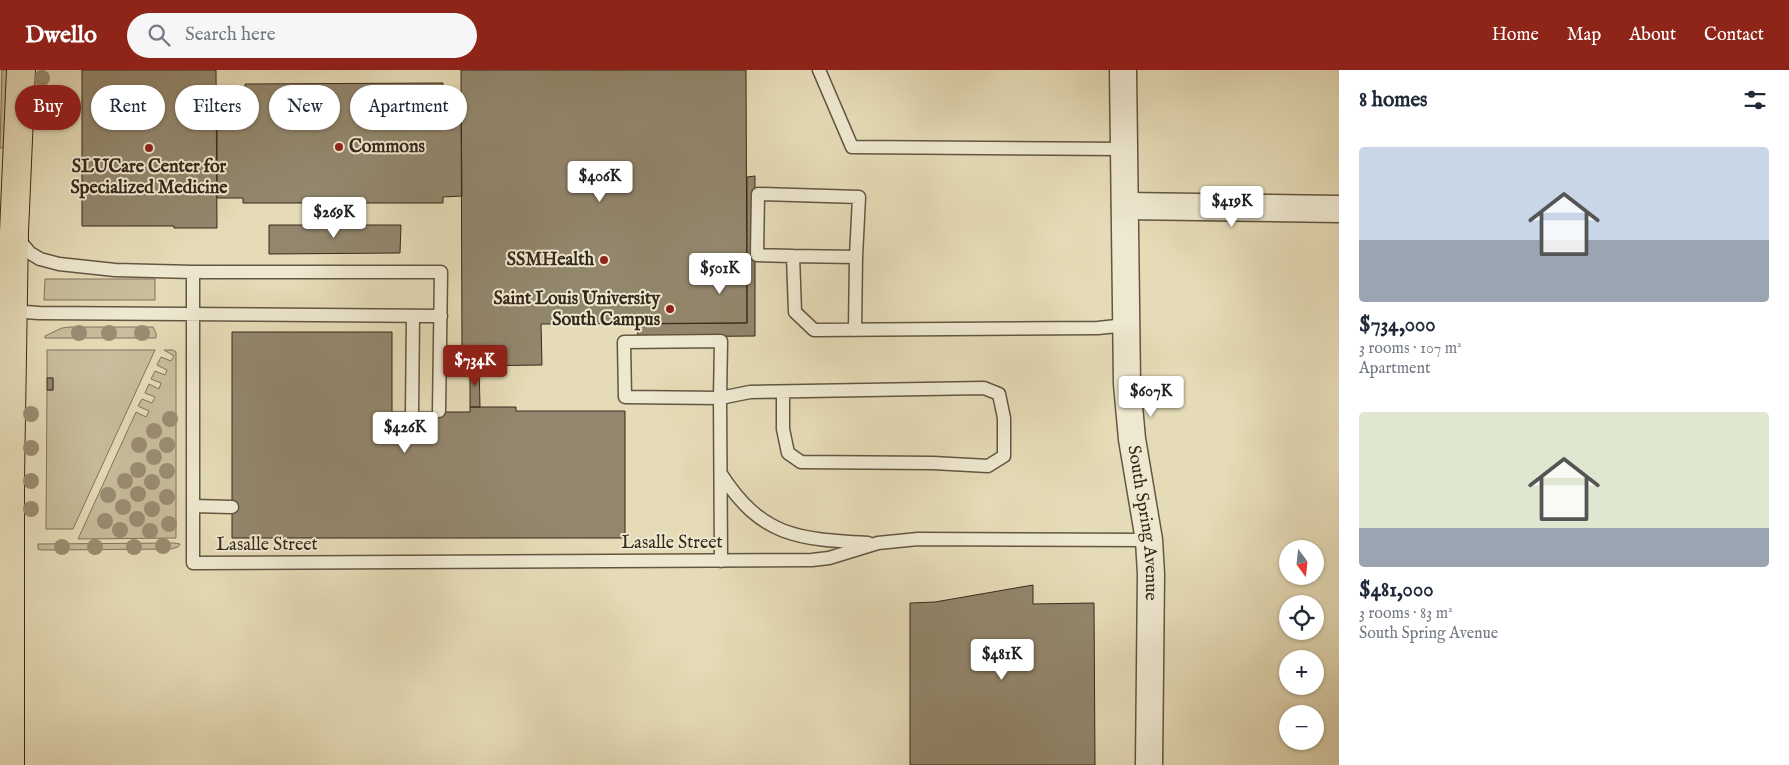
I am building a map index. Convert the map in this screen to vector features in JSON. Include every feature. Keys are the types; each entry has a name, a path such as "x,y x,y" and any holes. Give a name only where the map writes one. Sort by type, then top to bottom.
{"main road":[{"path":"10,765 10,478 7,308 14,232 21,70"}],"street":[{"name":"South Spring Avenue","path":"1124,70 1127,384 1132,439 1149,540 1152,613 1149,765"},
{"path":"1124,206 1339,209"}],"lane":[{"path":"819,70 852,147 1124,148"},
{"path":"855,330 859,197 758,194 757,254 856,257"},
{"path":"14,232 20,244 30,254 40,259 59,264 130,271 441,272 439,412"},
{"path":"793,256 795,312 814,330 1098,328 1126,325"},
{"path":"193,272 193,506 232,507"},
{"path":"7,308 192,313 441,316"},
{"path":"412,412 413,316"},
{"path":"721,561 720,398 721,341 624,342 625,397 720,398 750,392 984,388 999,394 1004,418 1004,456 988,466 933,463 801,462 788,454 783,429 783,392"},
{"path":"720,474 753,514 778,529 816,539 878,543"},
{"name":"Lasalle Street","path":"193,506 193,563 820,559 878,543 918,539 1149,540"}],"shaded area":[{"path":"2,70 8,70 4,148 0,148"},
{"path":"45,279 155,279 155,300 44,300"},
{"path":"153,327 156,338 45,338 45,336 62,328"},
{"path":"47,350 155,350 73,529 46,529 47,390 53,390 53,378 47,378"},
{"path":"164,350 176,352 176,538 78,539 136,412 146,417 149,411 138,406 142,399 152,403 155,397 145,393 149,384 159,389 161,383 151,379 155,371 165,375 167,370 157,365 161,357 171,361 174,356"},
{"path":"38,544 180,544 178,547 171,549 42,550 38,549"}],"building":[{"name":"SLUCare Center for Specialized Medicine","path":"82,70 216,70 216,85 175,85 175,130 216,130 217,228 82,226"},
{"name":"SSMHealth","path":"461,70 746,70 747,323 541,324 542,365 467,366 468,354 462,354 461,130 467,130 467,85 461,85"},
{"name":"Commons","path":"443,83 443,85 350,85 350,130 461,130 462,196 443,197 443,203 338,203 338,225 315,225 315,203 243,203 243,198 217,198 217,130 259,130 259,85 245,84"},
{"path":"755,176 755,336 638,337 637,324 747,323 747,177"},
{"path":"269,225 401,225 400,253 269,254"},
{"path":"232,332 392,332 392,412 470,412 470,407 516,407 516,411 625,411 625,538 232,538"},
{"path":"470,366 479,366 480,407 470,407"},
{"path":"47,378 53,378 53,390 47,390"},
{"path":"1033,585 1033,604 1094,603 1095,765 910,765 910,603 935,602"}],"place":[{"name":"Commons","path":"339,147"},
{"name":"SLUCare Center for Specialized Medicine","path":"149,148"},
{"name":"SSMHealth","path":"604,260"},
{"name":"Saint Louis University South Campus","path":"670,309"}]}
